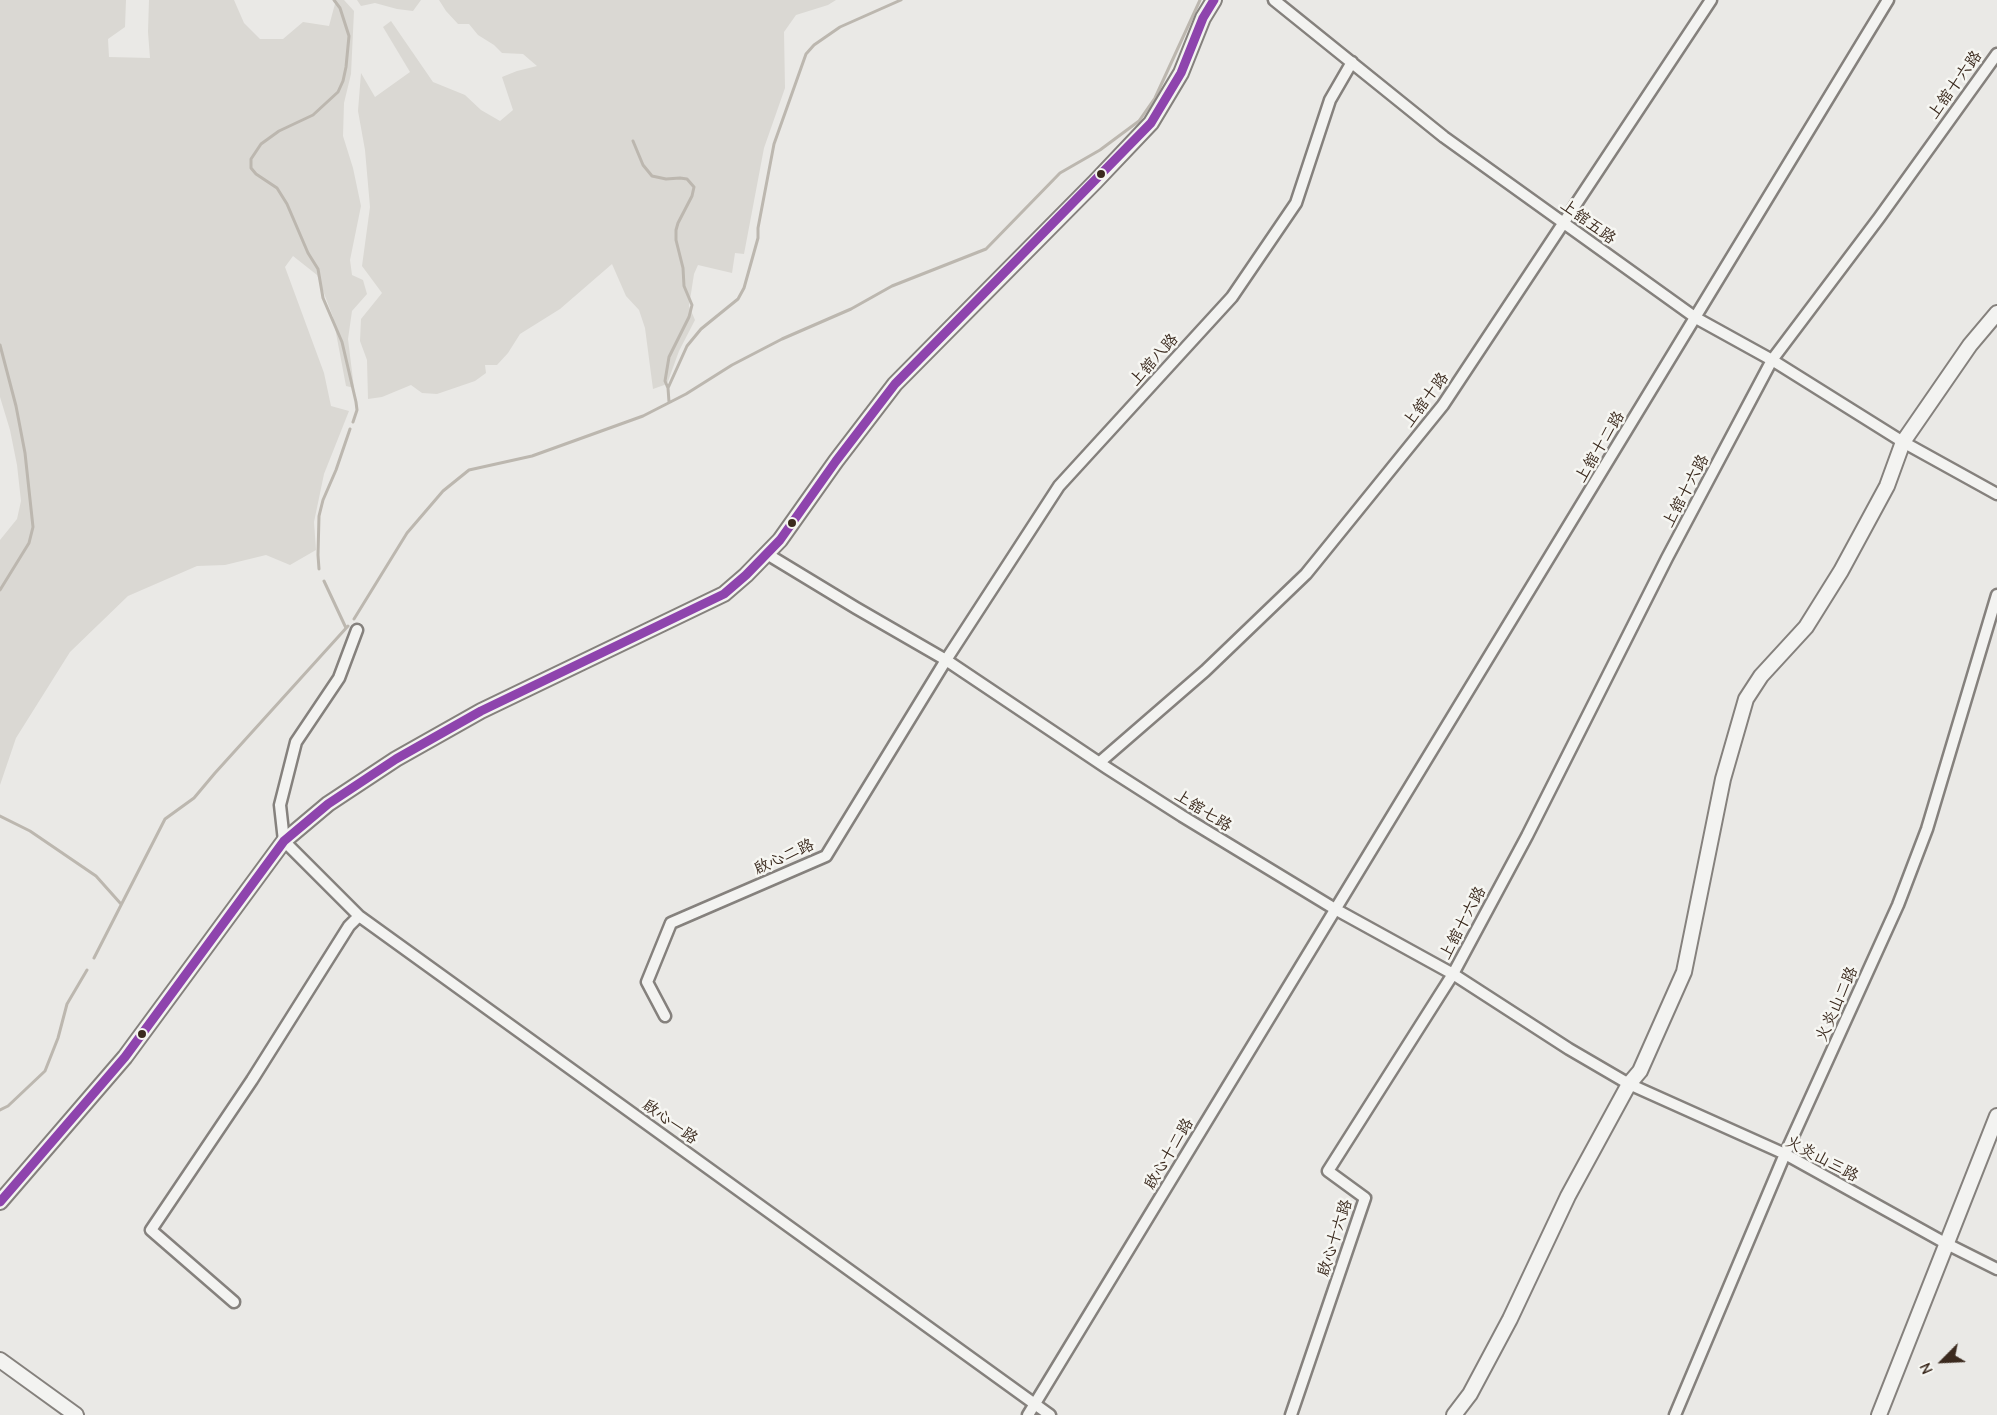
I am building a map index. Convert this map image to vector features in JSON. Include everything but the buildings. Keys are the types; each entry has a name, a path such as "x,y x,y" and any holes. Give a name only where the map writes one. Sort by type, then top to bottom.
{"street":[{"path":"0,1202 125,1057 284,841 328,804 396,759 481,711 724,594 767,554 780,540 836,461 895,384 1151,123 1181,73 1203,18 1214,0"},
{"name":"上舘五路","path":"1274,0 1444,137 1696,318 1772,360 1903,442 1997,494"},
{"name":"上舘十路","path":"1100,762 1205,671 1306,574 1443,405 1711,0"},
{"name":"上舘十二路","path":"1335,909 1888,0"},
{"name":"上舘十六路","path":"1453,974 1527,836 1667,558 1772,360 1879,218 1997,54"},
{"name":"上舘八路","path":"946,660 1059,486 1232,297 1296,203 1330,100 1352,62"},
{"path":"1454,1415 1470,1394 1510,1319 1568,1196 1629,1084 1640,1071 1684,972 1723,779 1746,699 1761,676 1806,627 1841,571 1887,486 1903,442 1970,345 1997,313"},
{"name":"上舘七路","path":"767,554 856,609 946,660 1182,816 1335,909 1453,974 1569,1049 1629,1084"},
{"name":"火炎山二路","path":"1675,1415 1785,1154 1898,905 1927,829 1997,595"},
{"path":"284,841 280,805 296,742 339,678 357,630"},
{"name":"啟心二路","path":"665,1016 647,982 671,923 826,856 946,660"},
{"name":"啟心一路","path":"284,841 359,916 1031,1410 1050,1415"},
{"name":"啟心十二路","path":"1031,1410 1335,909"},
{"path":"234,1302 151,1230 252,1080 349,926 359,916"},
{"name":"啟心十六路","path":"1291,1415 1365,1198 1328,1171 1453,974"},
{"name":"火炎山三路","path":"1629,1084 1785,1154 1947,1244 1997,1269"},
{"path":"1879,1415 1997,1116"},
{"path":"0,1360 76,1415"}],"shaded area":[{"path":"0,0 126,0 125,27 108,39 109,57 150,58 149,0 234,0 244,23 260,39 283,39 303,22 329,26 336,0 344,0 354,11 351,74 344,103 343,136 361,206 350,260 352,275 363,280 367,294 352,311 348,339 354,388 346,386 333,317 317,275 293,256 285,267 324,373 331,406 349,411 324,474 314,522 316,550 290,565 266,555 225,565 197,566 128,596 70,652 16,738 0,785 0,540 17,519 21,501 10,430 0,397"},
{"path":"357,0 421,0 413,11 375,3 361,6"},
{"path":"439,0 836,0 828,5 796,15 784,32 785,88 764,148 744,254 735,253 732,273 698,265 694,274 689,306 695,320 679,351 667,384 653,389 645,328 639,310 626,296 612,264 560,309 520,334 497,365 485,365 486,373 475,381 437,394 422,393 411,385 382,397 368,399 367,360 360,341 361,319 382,293 362,266 370,207 365,150 358,111 361,73 375,97 410,72 383,27 391,21 433,82 465,95 481,110 500,121 513,110 502,77 537,66 523,54 502,53 478,35 469,24 458,24"}],"waterway":[{"path":"334,0 340,8 349,36 346,67 338,92 313,115 279,131 261,144 251,159 251,168 277,188 318,269 323,298 342,342 356,402 357,410 353,422"},
{"path":"669,402 668,388 687,346 701,329 738,299 744,288 758,238 774,144 806,54 814,45 840,27 901,0"},
{"path":"354,619 407,533 443,491 469,470 532,456 643,416 782,339 851,309 892,286 986,249 1060,173 1100,150 1139,121 1155,98 1200,0"},
{"path":"633,141 643,165 652,176 687,179 694,187 676,230 684,286 692,305 689,317 669,357 665,381 668,388"},
{"path":"0,345 16,406 25,453 33,527 29,543 0,590"},
{"path":"319,569 319,516 350,429"},
{"path":"324,581 346,628"},
{"path":"94,958 165,819 194,798 348,626"},
{"path":"0,816 30,831 96,876 121,904"},
{"path":"0,1110 8,1106 45,1071 58,1038 67,1004 87,970"}],"transit line":[{"path":"0,1202 125,1057 284,841 328,804 396,759 481,711 724,594 746,575 780,540 836,461 895,384 1151,123 1181,73 1203,18 1214,0"}]}
